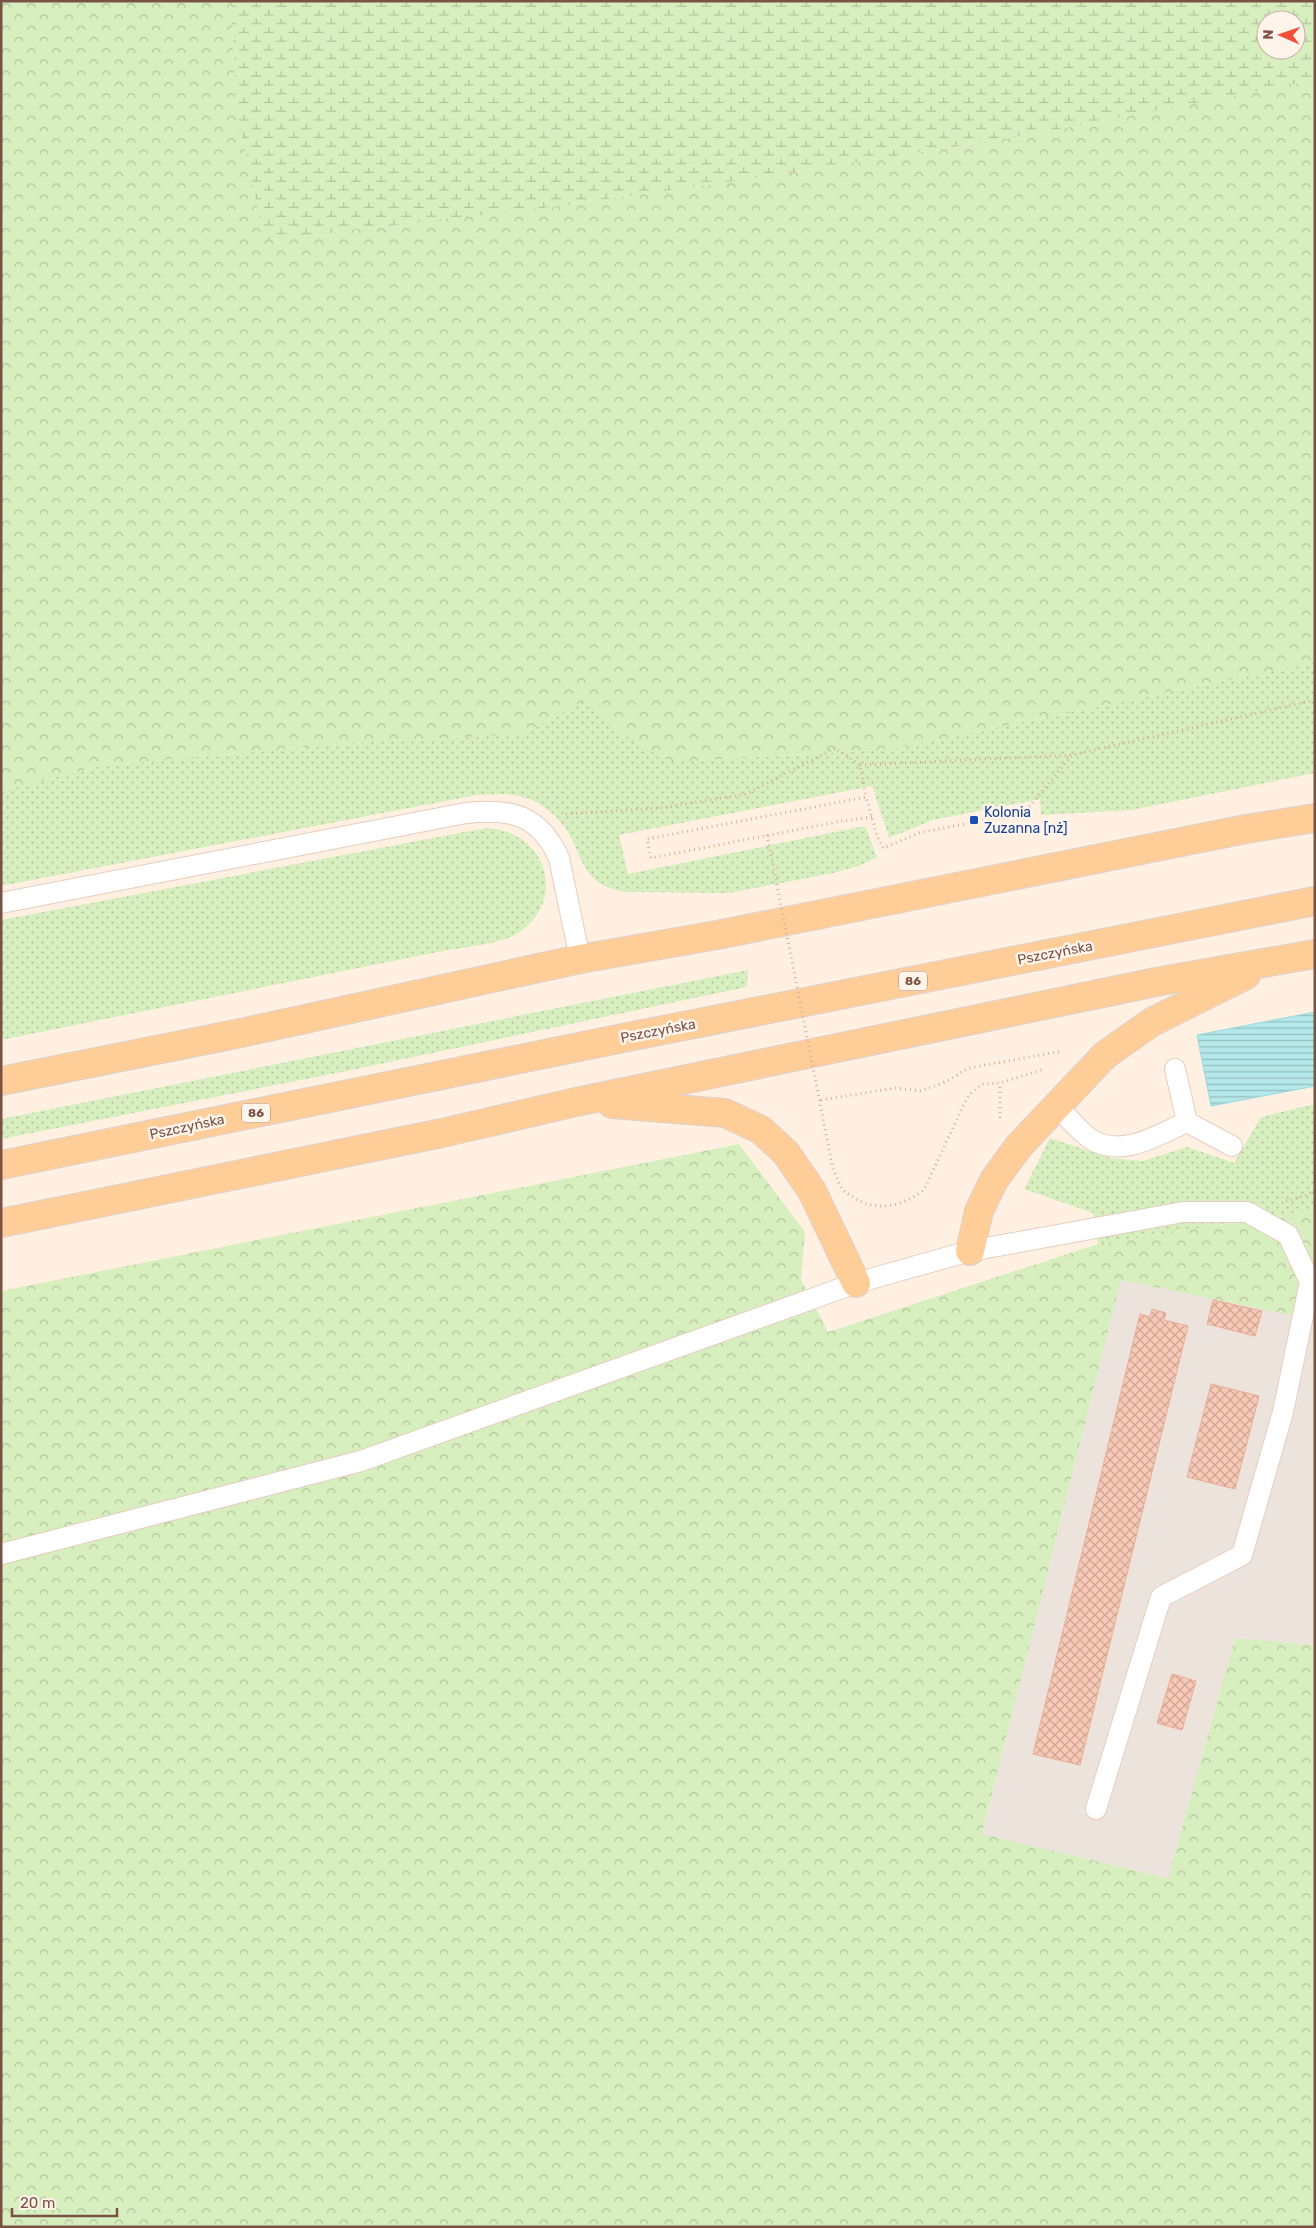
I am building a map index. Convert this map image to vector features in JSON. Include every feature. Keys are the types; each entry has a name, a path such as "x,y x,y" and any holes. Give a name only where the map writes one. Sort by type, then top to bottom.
{"main road":[{"path":"1246,829 1315,810"},
{"path":"1,1081 236,1034 580,959 717,935 1246,829 1315,818"},
{"name":"Pszczyńska","path":"1,1165 614,1040 1315,901"},
{"path":"1,1223 442,1133 576,1102 1162,981 1315,954"},
{"path":"970,1252 979,1211 994,1180 1019,1146 1105,1055 1152,1022 1273,962"},
{"path":"576,1102 725,1113 761,1130 786,1153 812,1190 856,1283"}],"lane":[{"path":"1,903 466,814 499,811 515,813 523,818 542,831 553,845 559,858 580,959"},
{"path":"1176,1069 1187,1122"},
{"path":"1057,1106 1094,1141 1116,1147 1138,1144 1187,1122"},
{"path":"1187,1122 1232,1146"},
{"path":"1,1554 361,1460 856,1283 970,1252 1183,1212 1247,1212 1288,1235 1310,1282 1283,1412 1242,1555 1160,1597 1096,1809"}],"path":[{"path":"523,818 662,808 746,794 835,748 860,765 1072,755 1315,700"},
{"path":"860,765 866,796 883,848 919,833 1025,812 1072,755"},
{"path":"866,796 648,839 651,858 872,817"},
{"path":"768,835 833,1169 843,1190 864,1204 899,1205 913,1198 924,1190 969,1095 982,1084 1000,1083 1050,1068"},
{"path":"821,1100 896,1088 921,1091 945,1082 969,1068 1066,1050"}],"shaded area":[{"path":"1121,1279 1315,1320 1315,1645 1235,1638 1168,1878 982,1835"}],"green space":[{"path":"1,1 231,1 236,110 543,208 763,177 1029,135 1315,80 1315,662 892,749 671,762 621,733 588,699 522,734 352,743 100,766 1,791"},
{"path":"231,1 1315,1 1315,80 1029,135 763,177 543,208 265,240 236,110"},
{"path":"1315,662 1315,773 1132,810 1041,815 1040,799 933,820 889,838 872,786 619,835 628,874 865,826 877,857 859,866 833,873 729,893 626,892 604,886 588,872 567,830 552,813 540,804 527,798 502,794 477,795 1,886 1,791 100,766 352,743 522,734 588,699 621,733 671,762 892,749"},
{"path":"486,828 506,832 523,840 535,852 543,867 546,884 544,901 535,917 520,932 513,936 483,944 1,1040 1,920"},
{"path":"748,970 747,987 337,1073 1,1139 1,1119"},
{"path":"1315,1104 1315,1210 1098,1244 1093,1213 1024,1189 1050,1138 1110,1158 1142,1161 1187,1147 1234,1163 1261,1117"},
{"path":"739,1144 805,1232 801,1280 828,1332 1098,1244 1315,1210 1315,1320 1121,1280 982,1834 1168,1878 1235,1638 1315,1645 1315,2227 1,2227 1,1291"}],"water":[{"path":"1315,1012 1315,1086 1211,1106 1197,1035"}],"building":[{"path":"1213,1300 1262,1311 1255,1336 1207,1324"},
{"path":"1152,1309 1166,1313 1164,1320 1188,1326 1080,1765 1033,1754 1140,1314 1150,1317"},
{"path":"1211,1384 1259,1396 1235,1489 1187,1477"},
{"path":"1172,1674 1196,1681 1182,1730 1157,1723"}],"place":[{"name":"Kolonia Zuzanna [nż]","path":"974,820"}]}
